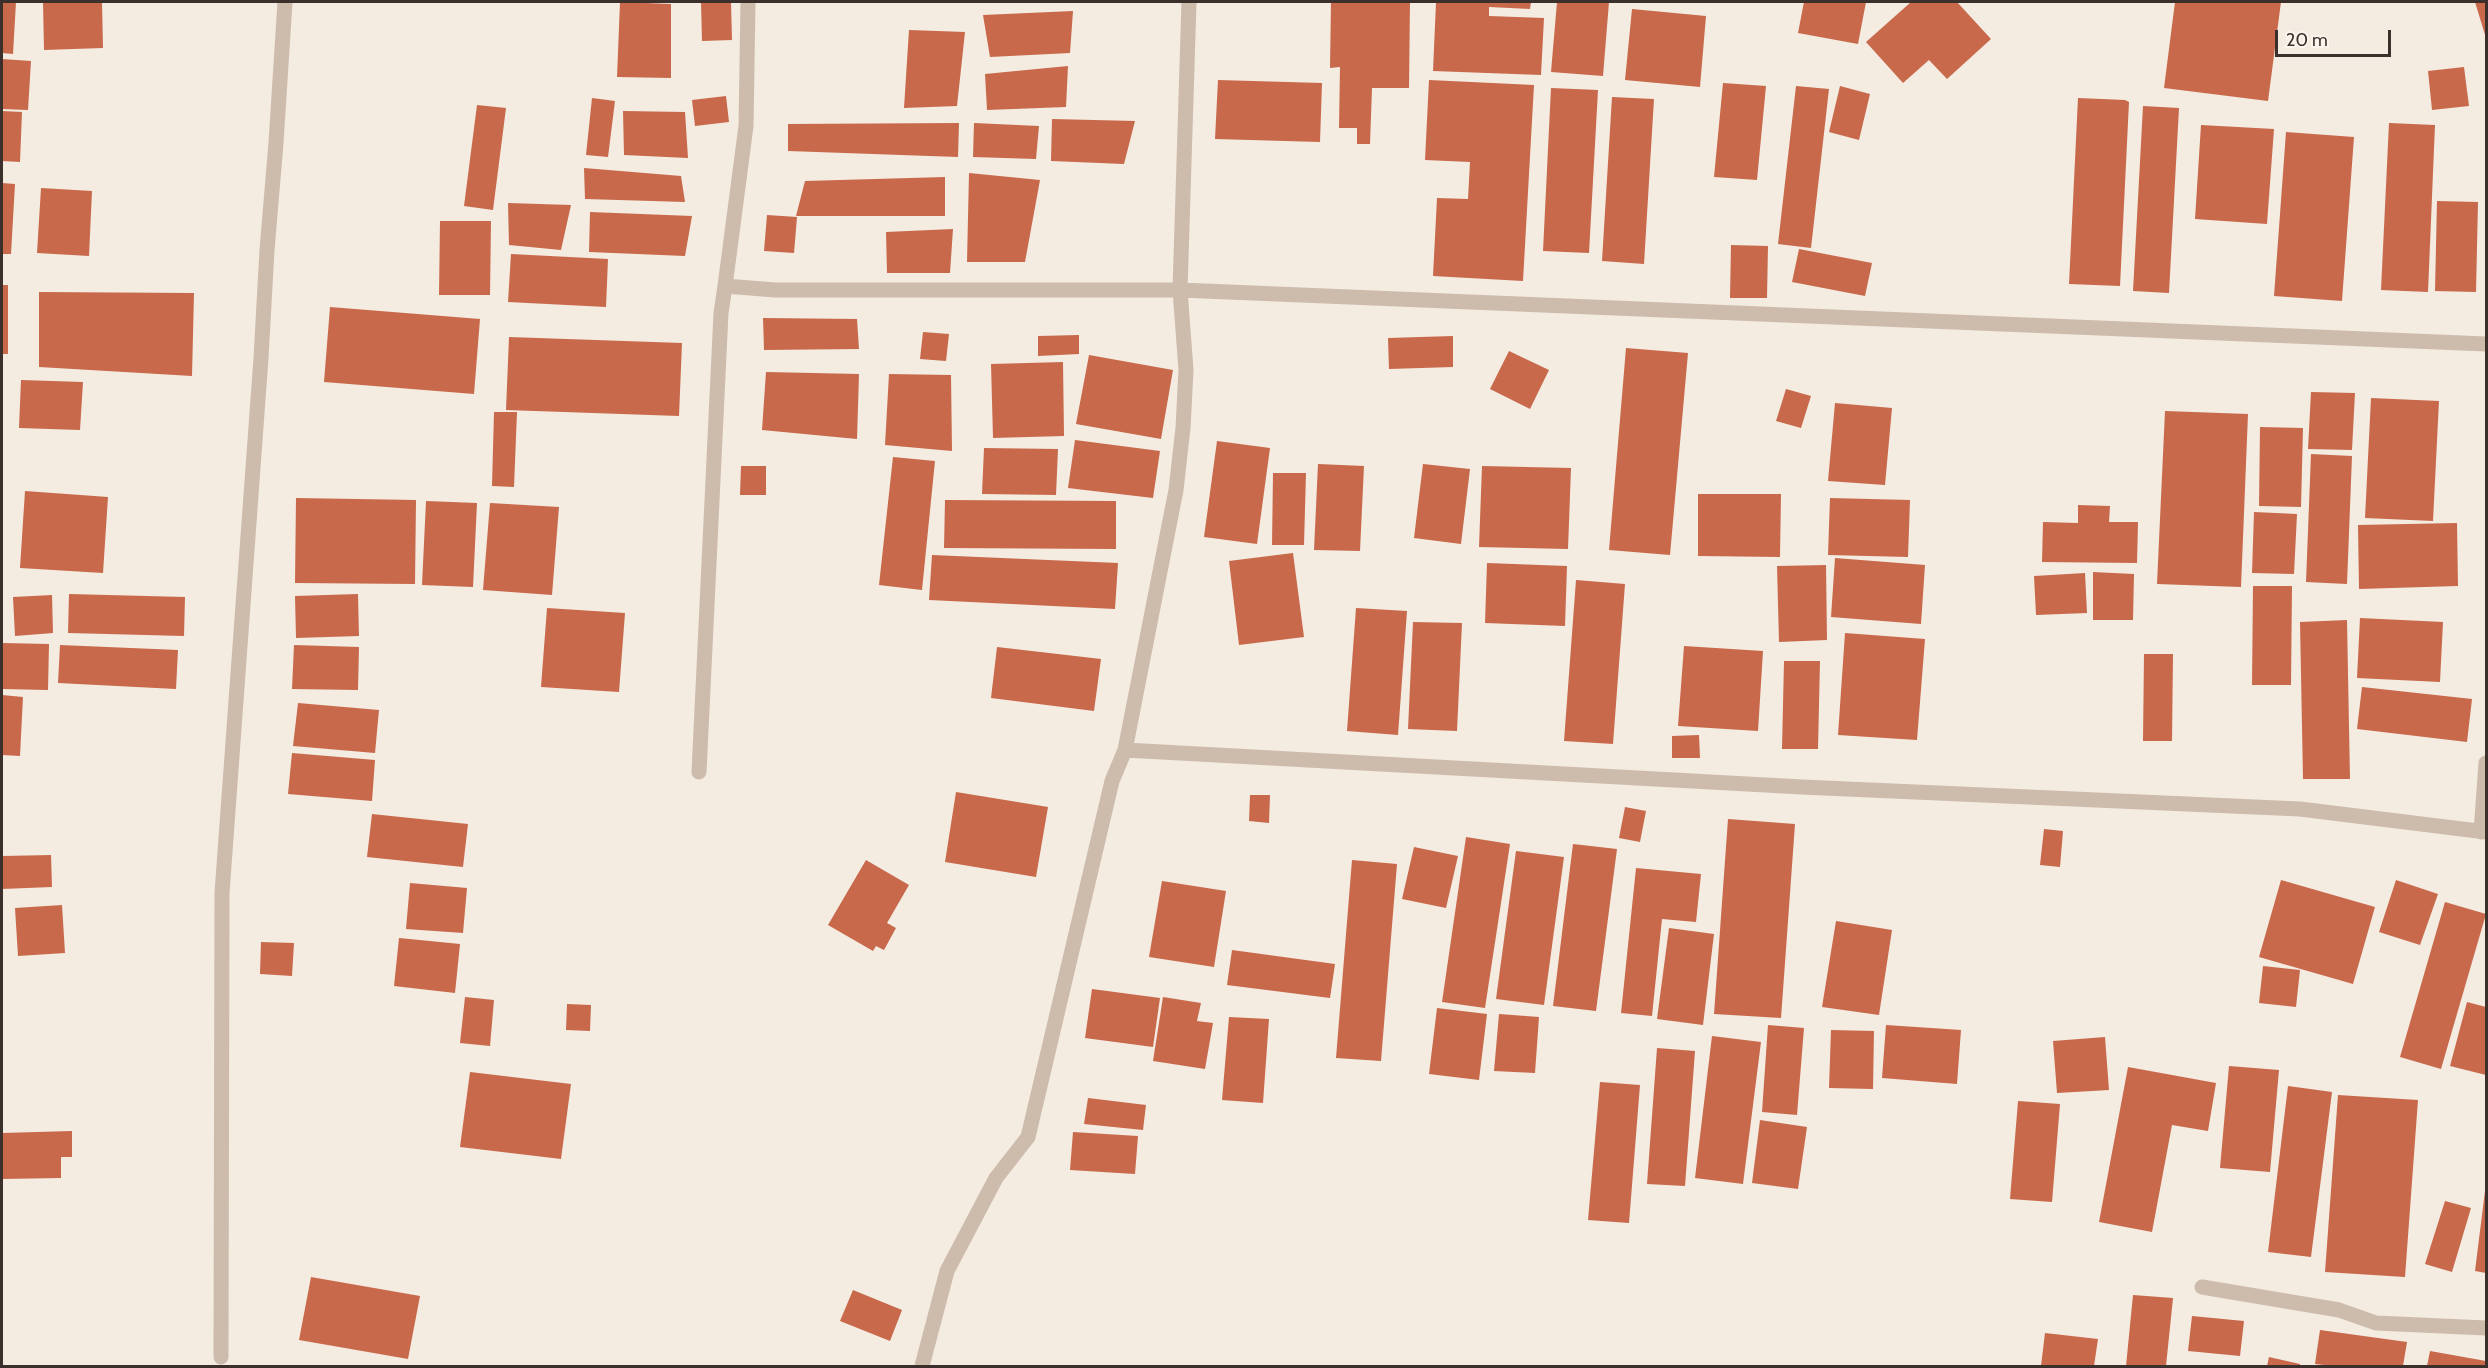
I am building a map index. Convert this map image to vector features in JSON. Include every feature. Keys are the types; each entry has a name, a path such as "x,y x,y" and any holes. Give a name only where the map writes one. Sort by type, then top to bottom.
{"street":[{"path":"221,1357 222,893 285,2"},
{"path":"699,772 721,313 746,126 748,2"},
{"path":"922,1366 947,1271 996,1178 1028,1137 1112,781 1125,750 1176,490 1183,428 1186,370 1180,290 1189,2"},
{"path":"725,286 775,290 1180,290 2487,344"},
{"path":"1125,750 1814,788 2300,809 2484,832 2487,763"},
{"path":"2202,1287 2339,1310 2376,1323 2487,1328"}],"building":[{"path":"2,2 16,2 13,54 2,53"},
{"path":"43,2 102,2 103,48 44,50"},
{"path":"620,2 671,4 671,78 617,77"},
{"path":"701,2 731,2 732,40 702,41"},
{"path":"1331,2 1410,2 1409,88 1372,88 1370,144 1357,144 1357,128 1339,128 1340,67 1330,68"},
{"path":"1436,2 1531,2 1530,9 1489,7 1489,16 1544,18 1541,75 1433,71"},
{"path":"1557,2 1609,2 1603,76 1551,72"},
{"path":"1804,2 1866,2 1858,44 1798,33"},
{"path":"1911,2 1957,2 1991,39 1947,79 1929,60 1903,83 1866,42"},
{"path":"2175,2 2281,2 2268,101 2164,88"},
{"path":"2475,2 2486,2 2486,38"},
{"path":"1632,9 1706,16 1700,87 1625,80"},
{"path":"1073,11 1070,53 990,57 983,15"},
{"path":"909,30 965,32 957,106 904,108"},
{"path":"2,59 31,61 28,110 2,109"},
{"path":"1068,66 1066,107 987,110 985,74"},
{"path":"2464,67 2469,106 2432,110 2428,71"},
{"path":"1218,80 1322,83 1320,142 1215,139"},
{"path":"1429,80 1534,85 1523,281 1433,276 1437,198 1468,199 1470,162 1425,160"},
{"path":"1723,83 1766,86 1757,180 1714,177"},
{"path":"1796,86 1829,89 1811,248 1778,244"},
{"path":"1840,86 1870,94 1859,140 1829,132"},
{"path":"1551,88 1598,90 1589,253 1543,251"},
{"path":"726,96 729,122 695,126 692,100"},
{"path":"1612,97 1654,99 1644,264 1602,261"},
{"path":"592,98 615,101 608,157 586,155"},
{"path":"2078,98 2129,102 2120,286 2069,284"},
{"path":"477,105 506,108 493,210 464,206"},
{"path":"2143,106 2179,108 2169,293 2133,291"},
{"path":"2,111 22,112 20,162 2,161"},
{"path":"623,111 685,112 688,158 624,155"},
{"path":"1052,119 1135,121 1124,164 1051,161"},
{"path":"959,123 958,157 788,151 788,124"},
{"path":"974,123 1039,126 1036,159 973,157"},
{"path":"2389,123 2435,125 2428,292 2381,290"},
{"path":"2201,125 2274,129 2267,224 2195,219"},
{"path":"2286,132 2354,137 2342,301 2274,296"},
{"path":"584,168 681,176 685,202 585,199"},
{"path":"969,173 1040,180 1025,262 967,262"},
{"path":"945,177 945,216 796,216 805,181"},
{"path":"2,183 15,184 11,254 2,254"},
{"path":"41,188 92,191 89,256 37,253"},
{"path":"2437,201 2478,202 2476,292 2435,291"},
{"path":"508,203 571,205 561,250 509,245"},
{"path":"590,212 692,216 685,256 589,252"},
{"path":"767,215 797,217 794,253 764,251"},
{"path":"440,221 491,221 490,295 439,295"},
{"path":"953,229 950,273 887,273 886,232"},
{"path":"1731,245 1768,246 1767,298 1730,298"},
{"path":"1799,249 1872,263 1865,296 1792,282"},
{"path":"511,254 608,259 606,307 508,302"},
{"path":"2,285 8,285 8,354 2,354"},
{"path":"39,292 194,293 192,376 39,367"},
{"path":"330,307 480,319 474,394 324,382"},
{"path":"763,318 857,319 859,349 764,350"},
{"path":"923,332 949,334 946,361 920,359"},
{"path":"1079,335 1079,354 1038,356 1038,336"},
{"path":"1453,336 1453,367 1389,369 1388,338"},
{"path":"509,337 682,343 679,416 506,410"},
{"path":"1626,348 1688,353 1670,555 1609,550"},
{"path":"1509,351 1549,370 1530,409 1490,389"},
{"path":"1089,355 1173,370 1161,439 1076,424"},
{"path":"1063,362 1064,436 993,438 991,364"},
{"path":"766,372 859,374 857,439 762,430"},
{"path":"889,374 951,375 952,451 885,445"},
{"path":"21,380 83,382 80,430 19,428"},
{"path":"1786,389 1811,396 1801,428 1776,421"},
{"path":"2311,392 2355,393 2352,450 2308,449"},
{"path":"2371,398 2439,401 2433,521 2365,518"},
{"path":"1835,403 1892,408 1885,485 1828,481"},
{"path":"2165,411 2248,414 2241,587 2157,584"},
{"path":"494,412 517,412 514,487 492,486"},
{"path":"2260,427 2303,428 2301,507 2259,506"},
{"path":"1075,440 1160,451 1153,498 1068,488"},
{"path":"1217,441 1270,448 1257,544 1204,537"},
{"path":"984,448 1058,449 1056,495 982,494"},
{"path":"2311,454 2352,456 2347,584 2306,582"},
{"path":"893,457 935,461 922,590 879,585"},
{"path":"1318,464 1364,466 1360,551 1314,550"},
{"path":"1423,464 1470,469 1461,544 1414,538"},
{"path":"741,466 766,466 766,495 740,495"},
{"path":"1482,466 1571,468 1568,549 1479,547"},
{"path":"1273,473 1306,473 1304,545 1272,545"},
{"path":"25,491 108,497 103,573 20,568"},
{"path":"1698,494 1781,494 1780,557 1698,556"},
{"path":"296,498 416,500 415,584 295,583"},
{"path":"1830,498 1910,500 1908,557 1828,555"},
{"path":"945,500 1116,501 1116,549 944,548"},
{"path":"426,501 477,503 473,587 422,585"},
{"path":"490,503 559,507 552,595 483,590"},
{"path":"2078,505 2110,506 2109,522 2138,522 2137,563 2042,562 2043,522 2078,523"},
{"path":"2254,512 2297,514 2294,574 2252,573"},
{"path":"2457,523 2458,586 2359,589 2358,525"},
{"path":"1293,553 1304,637 1239,645 1229,561"},
{"path":"932,555 1118,563 1115,609 929,600"},
{"path":"1835,558 1925,565 1921,624 1831,617"},
{"path":"1487,563 1567,566 1565,626 1485,623"},
{"path":"1826,565 1827,640 1779,642 1777,566"},
{"path":"2093,572 2134,574 2133,620 2093,620"},
{"path":"2085,573 2087,613 2036,615 2034,576"},
{"path":"1576,580 1625,584 1613,744 1564,741"},
{"path":"2253,586 2292,586 2291,685 2252,685"},
{"path":"69,594 185,597 184,636 68,633"},
{"path":"358,594 359,636 296,638 295,596"},
{"path":"52,595 53,633 15,636 13,597"},
{"path":"547,608 625,613 619,692 541,687"},
{"path":"1356,608 1407,611 1398,735 1347,731"},
{"path":"2360,618 2443,622 2440,682 2357,678"},
{"path":"2347,620 2350,779 2303,779 2300,622"},
{"path":"1413,622 1462,623 1457,731 1408,729"},
{"path":"1845,633 1925,639 1917,740 1838,735"},
{"path":"3,643 49,644 48,690 2,689"},
{"path":"60,645 178,650 176,689 58,683"},
{"path":"294,645 359,647 358,690 292,689"},
{"path":"1684,646 1763,651 1758,731 1678,726"},
{"path":"997,647 1101,659 1094,711 991,698"},
{"path":"2144,654 2173,654 2172,741 2143,741"},
{"path":"1784,661 1820,661 1818,749 1782,749"},
{"path":"2362,687 2472,699 2467,742 2357,729"},
{"path":"2,695 23,697 20,756 2,755"},
{"path":"298,703 379,710 375,753 293,746"},
{"path":"1699,735 1700,758 1672,758 1672,736"},
{"path":"292,753 375,760 372,801 288,794"},
{"path":"956,792 1048,807 1036,877 945,862"},
{"path":"1250,795 1270,795 1269,823 1249,821"},
{"path":"1625,807 1646,811 1640,842 1619,838"},
{"path":"372,814 468,824 463,867 367,857"},
{"path":"1728,819 1795,824 1781,1018 1714,1014"},
{"path":"2044,829 2063,831 2060,867 2040,865"},
{"path":"1466,837 1510,844 1485,1008 1442,1002"},
{"path":"1573,844 1617,849 1596,1011 1553,1006"},
{"path":"1414,847 1458,856 1446,908 1402,899"},
{"path":"1516,851 1564,857 1544,1005 1496,999"},
{"path":"51,855 52,887 2,889 2,856"},
{"path":"866,860 909,885 887,923 896,928 884,950 876,946 873,951 828,925"},
{"path":"1352,860 1397,864 1381,1061 1336,1058"},
{"path":"1636,868 1701,874 1696,922 1662,919 1652,1016 1621,1013"},
{"path":"2281,880 2375,907 2353,984 2259,957"},
{"path":"2396,880 2438,894 2420,945 2379,932"},
{"path":"1162,881 1226,891 1214,967 1149,957"},
{"path":"410,883 467,888 463,933 406,929"},
{"path":"2445,902 2486,914 2441,1069 2400,1057"},
{"path":"62,905 65,953 18,956 15,908"},
{"path":"1836,921 1892,930 1879,1015 1822,1007"},
{"path":"1669,928 1714,934 1703,1025 1657,1019"},
{"path":"399,938 460,944 455,993 394,986"},
{"path":"261,942 294,943 292,976 260,974"},
{"path":"1232,950 1335,964 1330,998 1227,985"},
{"path":"2263,966 2300,970 2296,1007 2259,1003"},
{"path":"1092,989 1160,998 1153,1047 1085,1038"},
{"path":"465,997 494,1000 490,1046 460,1043"},
{"path":"1163,997 1201,1003 1197,1021 1213,1023 1205,1069 1153,1061"},
{"path":"2467,1002 2486,1007 2486,1075 2450,1066"},
{"path":"567,1004 591,1005 590,1031 566,1030"},
{"path":"1437,1008 1487,1014 1479,1080 1429,1074"},
{"path":"1499,1014 1539,1017 1535,1073 1494,1071"},
{"path":"1229,1017 1269,1019 1263,1103 1222,1100"},
{"path":"1768,1025 1804,1028 1797,1115 1762,1112"},
{"path":"1886,1025 1961,1030 1957,1084 1882,1078"},
{"path":"1831,1030 1874,1031 1873,1089 1829,1088"},
{"path":"1712,1036 1761,1042 1743,1184 1695,1178"},
{"path":"2105,1037 2109,1090 2057,1093 2053,1041"},
{"path":"1657,1048 1695,1051 1685,1186 1647,1184"},
{"path":"2229,1066 2279,1070 2270,1172 2220,1168"},
{"path":"2128,1067 2216,1083 2208,1131 2172,1125 2152,1232 2099,1222"},
{"path":"470,1072 571,1084 561,1159 460,1147"},
{"path":"1600,1082 1640,1085 1629,1223 1588,1220"},
{"path":"2288,1086 2332,1092 2311,1257 2268,1252"},
{"path":"2338,1095 2418,1100 2405,1277 2325,1272"},
{"path":"1088,1098 1146,1105 1143,1130 1084,1124"},
{"path":"2018,1101 2060,1104 2052,1202 2010,1199"},
{"path":"1760,1120 1807,1127 1798,1189 1752,1183"},
{"path":"72,1131 72,1157 61,1157 61,1178 2,1179 2,1133"},
{"path":"1073,1132 1138,1136 1135,1174 1070,1170"},
{"path":"2486,1191 2486,1273 2475,1271"},
{"path":"2445,1201 2471,1208 2452,1272 2425,1264"},
{"path":"311,1277 420,1296 408,1359 299,1340"},
{"path":"853,1290 902,1310 890,1341 840,1321"},
{"path":"2133,1295 2173,1298 2166,1366 2126,1366"},
{"path":"2192,1316 2244,1321 2240,1356 2188,1351"},
{"path":"2320,1330 2407,1342 2403,1366 2315,1364"},
{"path":"2045,1333 2098,1339 2094,1366 2041,1366"},
{"path":"2430,1351 2486,1361 2486,1366 2427,1366"},
{"path":"2269,1357 2300,1364 2300,1366 2267,1366"}]}
